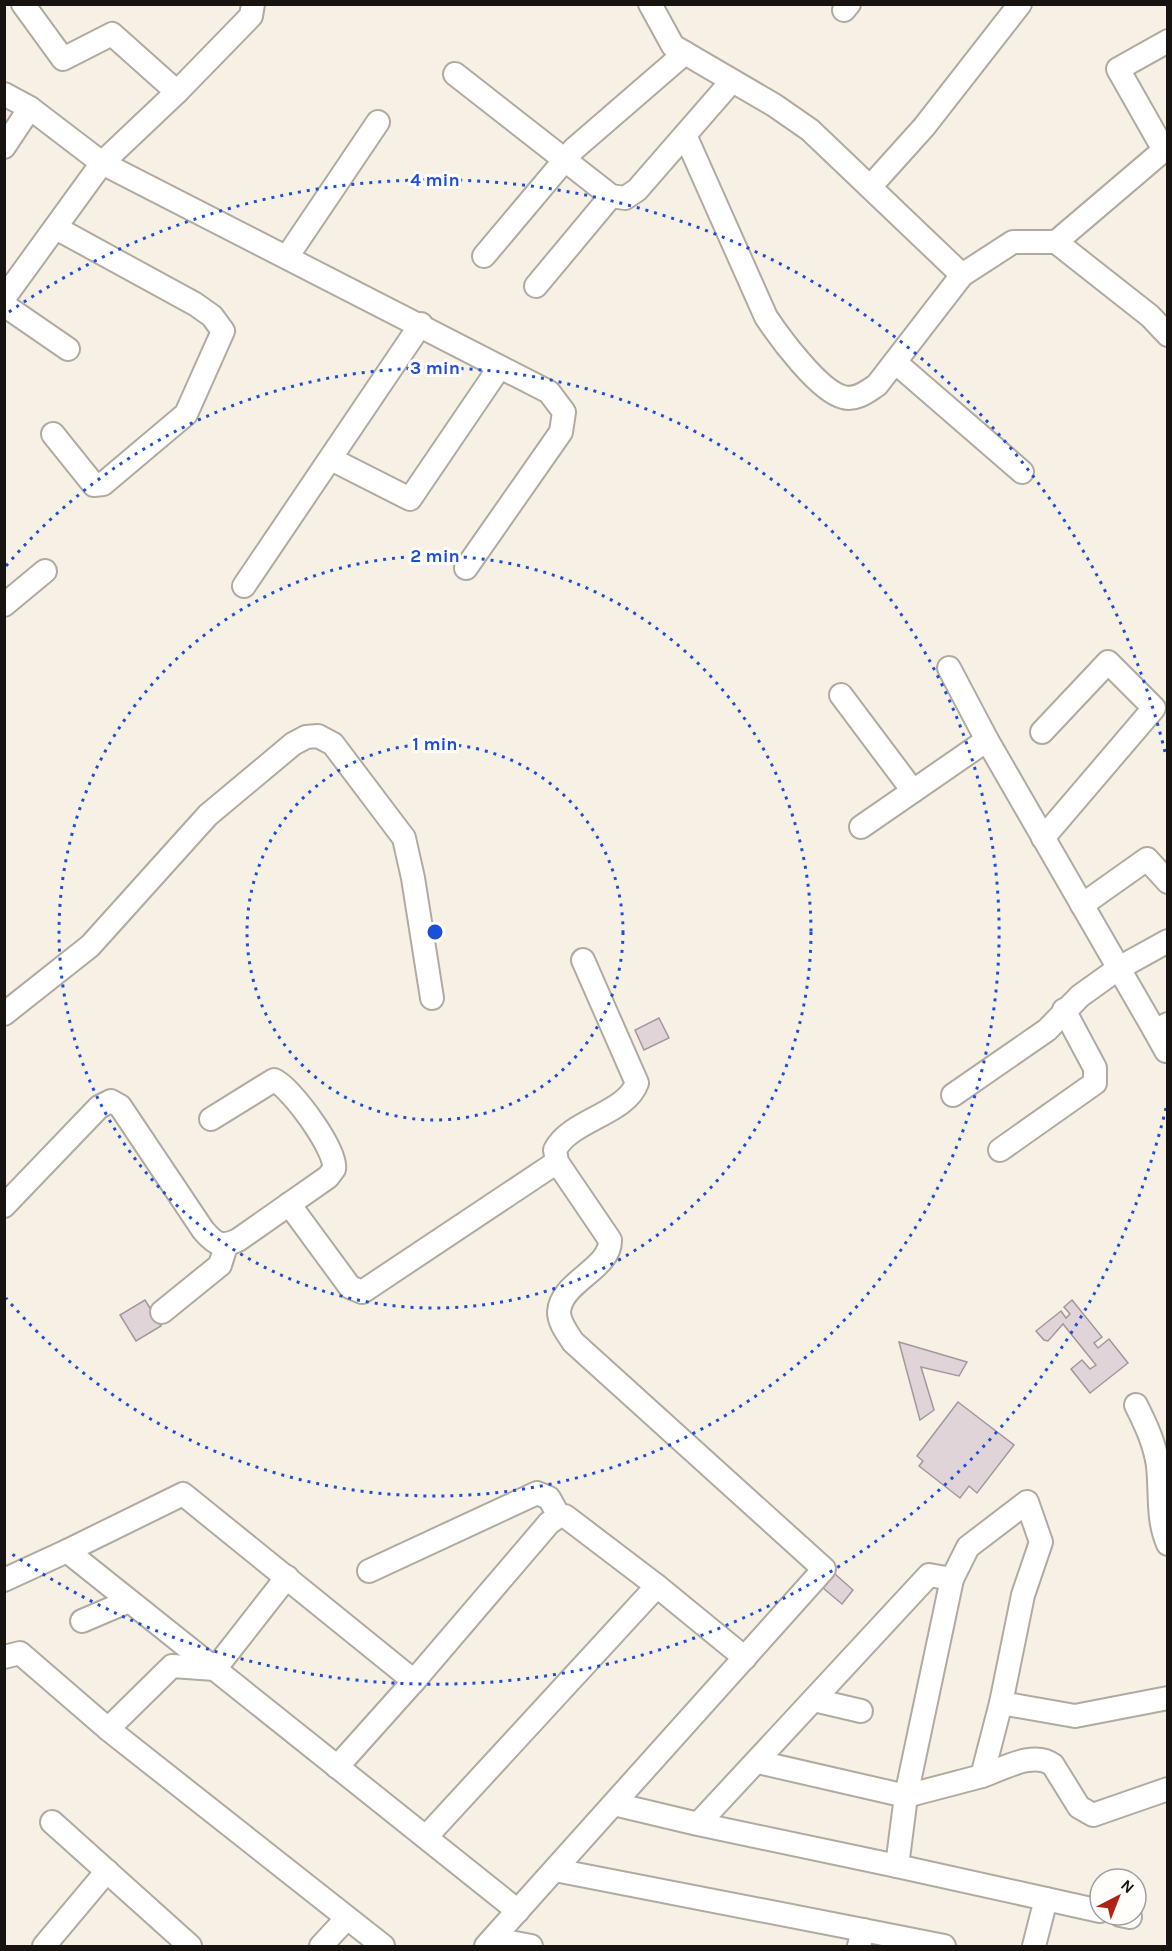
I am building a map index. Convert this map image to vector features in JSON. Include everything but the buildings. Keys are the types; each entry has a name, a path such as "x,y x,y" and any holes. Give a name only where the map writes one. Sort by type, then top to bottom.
{"street":[{"path":"22,4 63,59 112,34 177,92"},
{"path":"4,298 102,163 177,92 251,16 253,4"},
{"path":"650,4 673,46 731,82 774,105 810,130 962,275"},
{"path":"870,187 932,118 1020,4"},
{"path":"1056,242 1164,150 1118,69 1167,41"},
{"path":"484,256 574,149 685,53"},
{"path":"455,74 611,196 624,198 637,190 731,82"},
{"path":"4,94 30,108 102,163 421,324 499,368 549,392 564,412 561,432 466,568"},
{"path":"4,147 30,108"},
{"path":"287,257 378,122"},
{"path":"685,135 766,317 784,344 825,385 844,398 865,394 877,384 962,275 1013,242 1056,242 1150,316 1167,335"},
{"path":"536,286 611,196"},
{"path":"53,434 87,478 94,485 102,484 186,414 223,331 212,316 195,304 56,228"},
{"path":"4,305 68,350"},
{"path":"244,586 421,324"},
{"path":"895,362 1022,472"},
{"path":"331,459 410,499 499,368"},
{"path":"4,606 45,571"},
{"path":"1042,732 1108,662 1154,708 1043,838"},
{"path":"949,668 987,740 1119,968 1161,1027 1166,1051"},
{"path":"841,694 913,791"},
{"path":"4,1014 90,946 221,801 293,744 306,737 318,736 327,739 352,768 407,846 432,998"},
{"path":"861,827 987,740"},
{"path":"1082,905 1147,859 1167,882"},
{"path":"953,1095 1047,1030 1064,1010 1119,968 1167,941"},
{"path":"490,1943 824,1569 573,1342 562,1323 559,1313 562,1301 602,1258 610,1247 610,1240 557,1162 555,1149 558,1144 630,1096 637,1083 583,960"},
{"path":"1000,1150 1095,1083 1095,1068 1064,1010"},
{"path":"162,1312 220,1265 226,1246 328,1177 335,1164 331,1152 287,1088 274,1080 211,1119"},
{"path":"4,1206 99,1107 111,1101 120,1106 203,1230 219,1245 226,1246"},
{"path":"289,1204 350,1287 362,1292 557,1162"},
{"path":"1136,1405 1153,1440 1158,1466 1162,1530 1167,1544"},
{"path":"369,1570 537,1493 549,1498 559,1516 570,1519 745,1658"},
{"path":"4,1580 183,1494 414,1681"},
{"path":"897,1866 906,1796 952,1579 968,1547 1027,1502 1041,1542 1023,1595 1001,1703 982,1776"},
{"path":"337,1767 549,1523 559,1516"},
{"path":"67,1551 518,1911"},
{"path":"698,1824 758,1762 929,1575 952,1579"},
{"path":"215,1669 287,1577"},
{"path":"426,1837 657,1586"},
{"path":"82,1621 129,1601"},
{"path":"4,1657 20,1653 108,1729 383,1947"},
{"path":"108,1729 172,1666 215,1669"},
{"path":"1001,1703 1075,1716 1167,1698"},
{"path":"814,1700 861,1711"},
{"path":"758,1762 906,1796 982,1776 1033,1758 1047,1760 1053,1765 1079,1807 1093,1815 1167,1789"},
{"path":"615,1804 1088,1908"},
{"path":"52,1822 107,1871 175,1942"},
{"path":"555,1870 861,1938 944,1947"},
{"path":"44,1947 107,1871"},
{"path":"1034,1947 1046,1899"},
{"path":"321,1947 346,1918"},
{"path":"490,1943 531,1947"}]}
